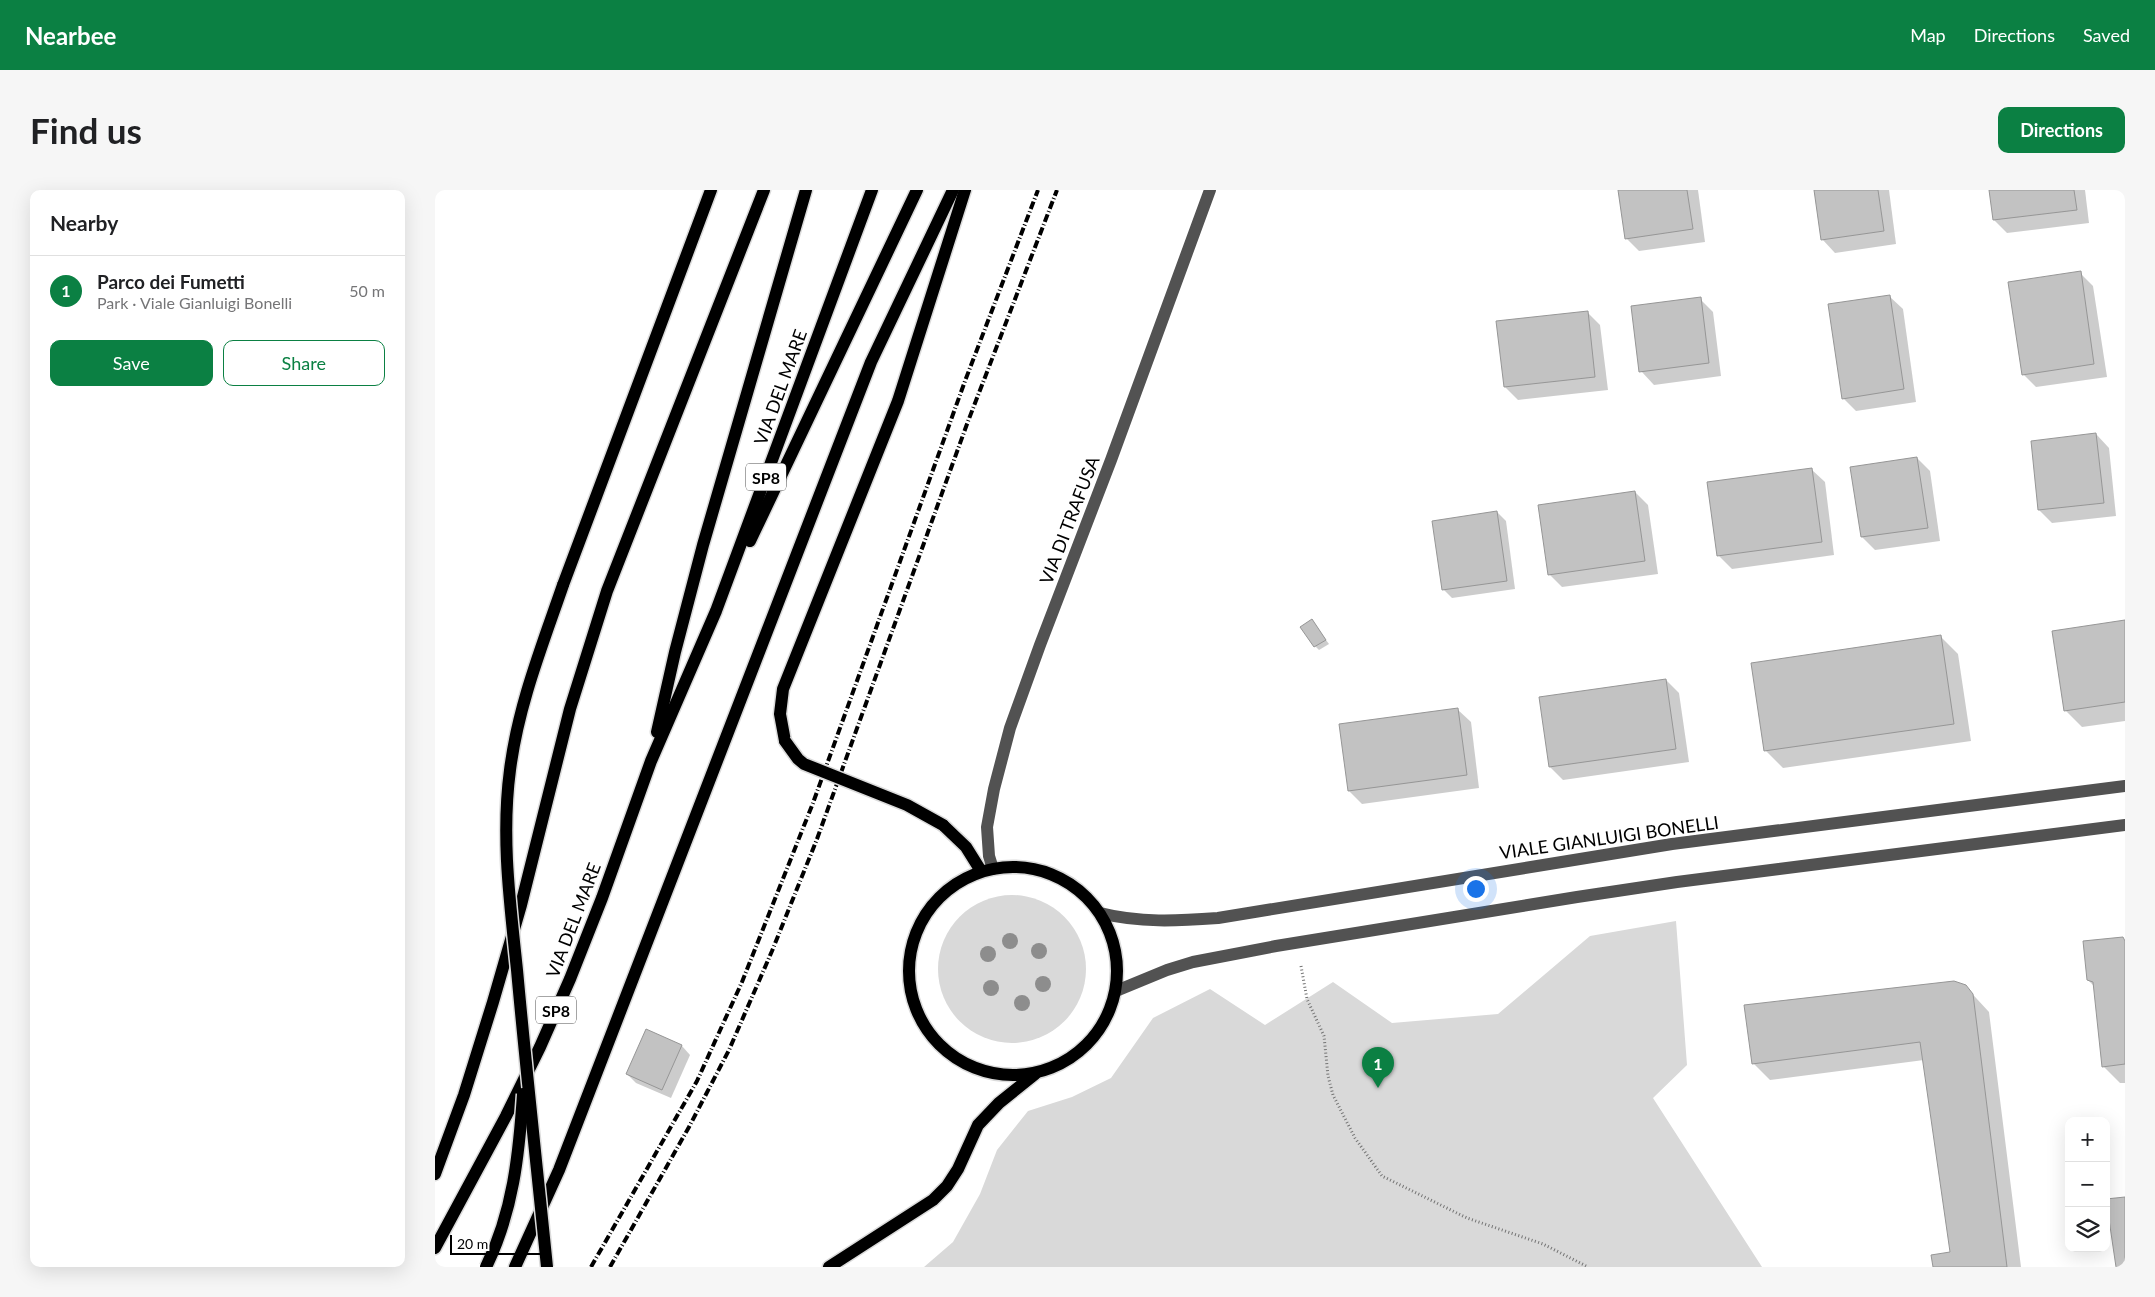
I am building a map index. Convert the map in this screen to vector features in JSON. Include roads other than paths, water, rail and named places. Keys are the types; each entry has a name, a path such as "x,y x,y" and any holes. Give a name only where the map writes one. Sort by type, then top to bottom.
{"main road":[{"path":"547,1267 505,850 508,785 520,712 566,576 711,190"},
{"path":"435,1174 478,1050 519,914 564,730 590,641 607,591 764,190"},
{"name":"VIA DEL MARE","path":"651,761 675,652 703,545 806,190"},
{"name":"VIA DEL MARE","path":"435,1248 506,1116 555,1014 602,898 651,761 716,611 872,190"},
{"path":"716,611 917,190"},
{"path":"515,1267 559,1170 871,362 953,190"},
{"path":"965,190 898,401 785,683 780,714 785,741 804,764 907,805 943,825 987,870"},
{"path":"1010,866 1028,868 1053,875 1076,888 1089,899 1100,913 1110,931 1116,950 1118,971 1116,991 1106,1019 1089,1043 1065,1061 1037,1072 1002,1075 967,1065 938,1045 927,1031 918,1016 912,998 908,963 917,929 925,913 949,887 987,870 1010,866"},
{"path":"486,1267 502,1230 516,1177 520,1146 525,1057"},
{"path":"829,1267 933,1200 947,1186 978,1125 999,1103 1037,1072"}],"street":[{"name":"VIA DI TRAFUSA","path":"987,870 989,856 987,827 994,789 1011,728 1040,645 1111,460 1210,190"},
{"name":"VIALE GIANLUIGI BONELLI","path":"1100,913 1126,920 1158,922 1218,918 1672,844 2125,786"},
{"path":"1116,991 1167,970 1193,962 1296,943 1668,884 2125,825"}],"railway":[{"path":"591,1267 697,1081 742,982 813,803 965,381 1038,190"},
{"path":"610,1267 689,1127 729,1050 772,951 817,839 967,424 1057,190"}],"place":[{"name":"Parco dei Fumetti","path":"1378,1088"}]}
